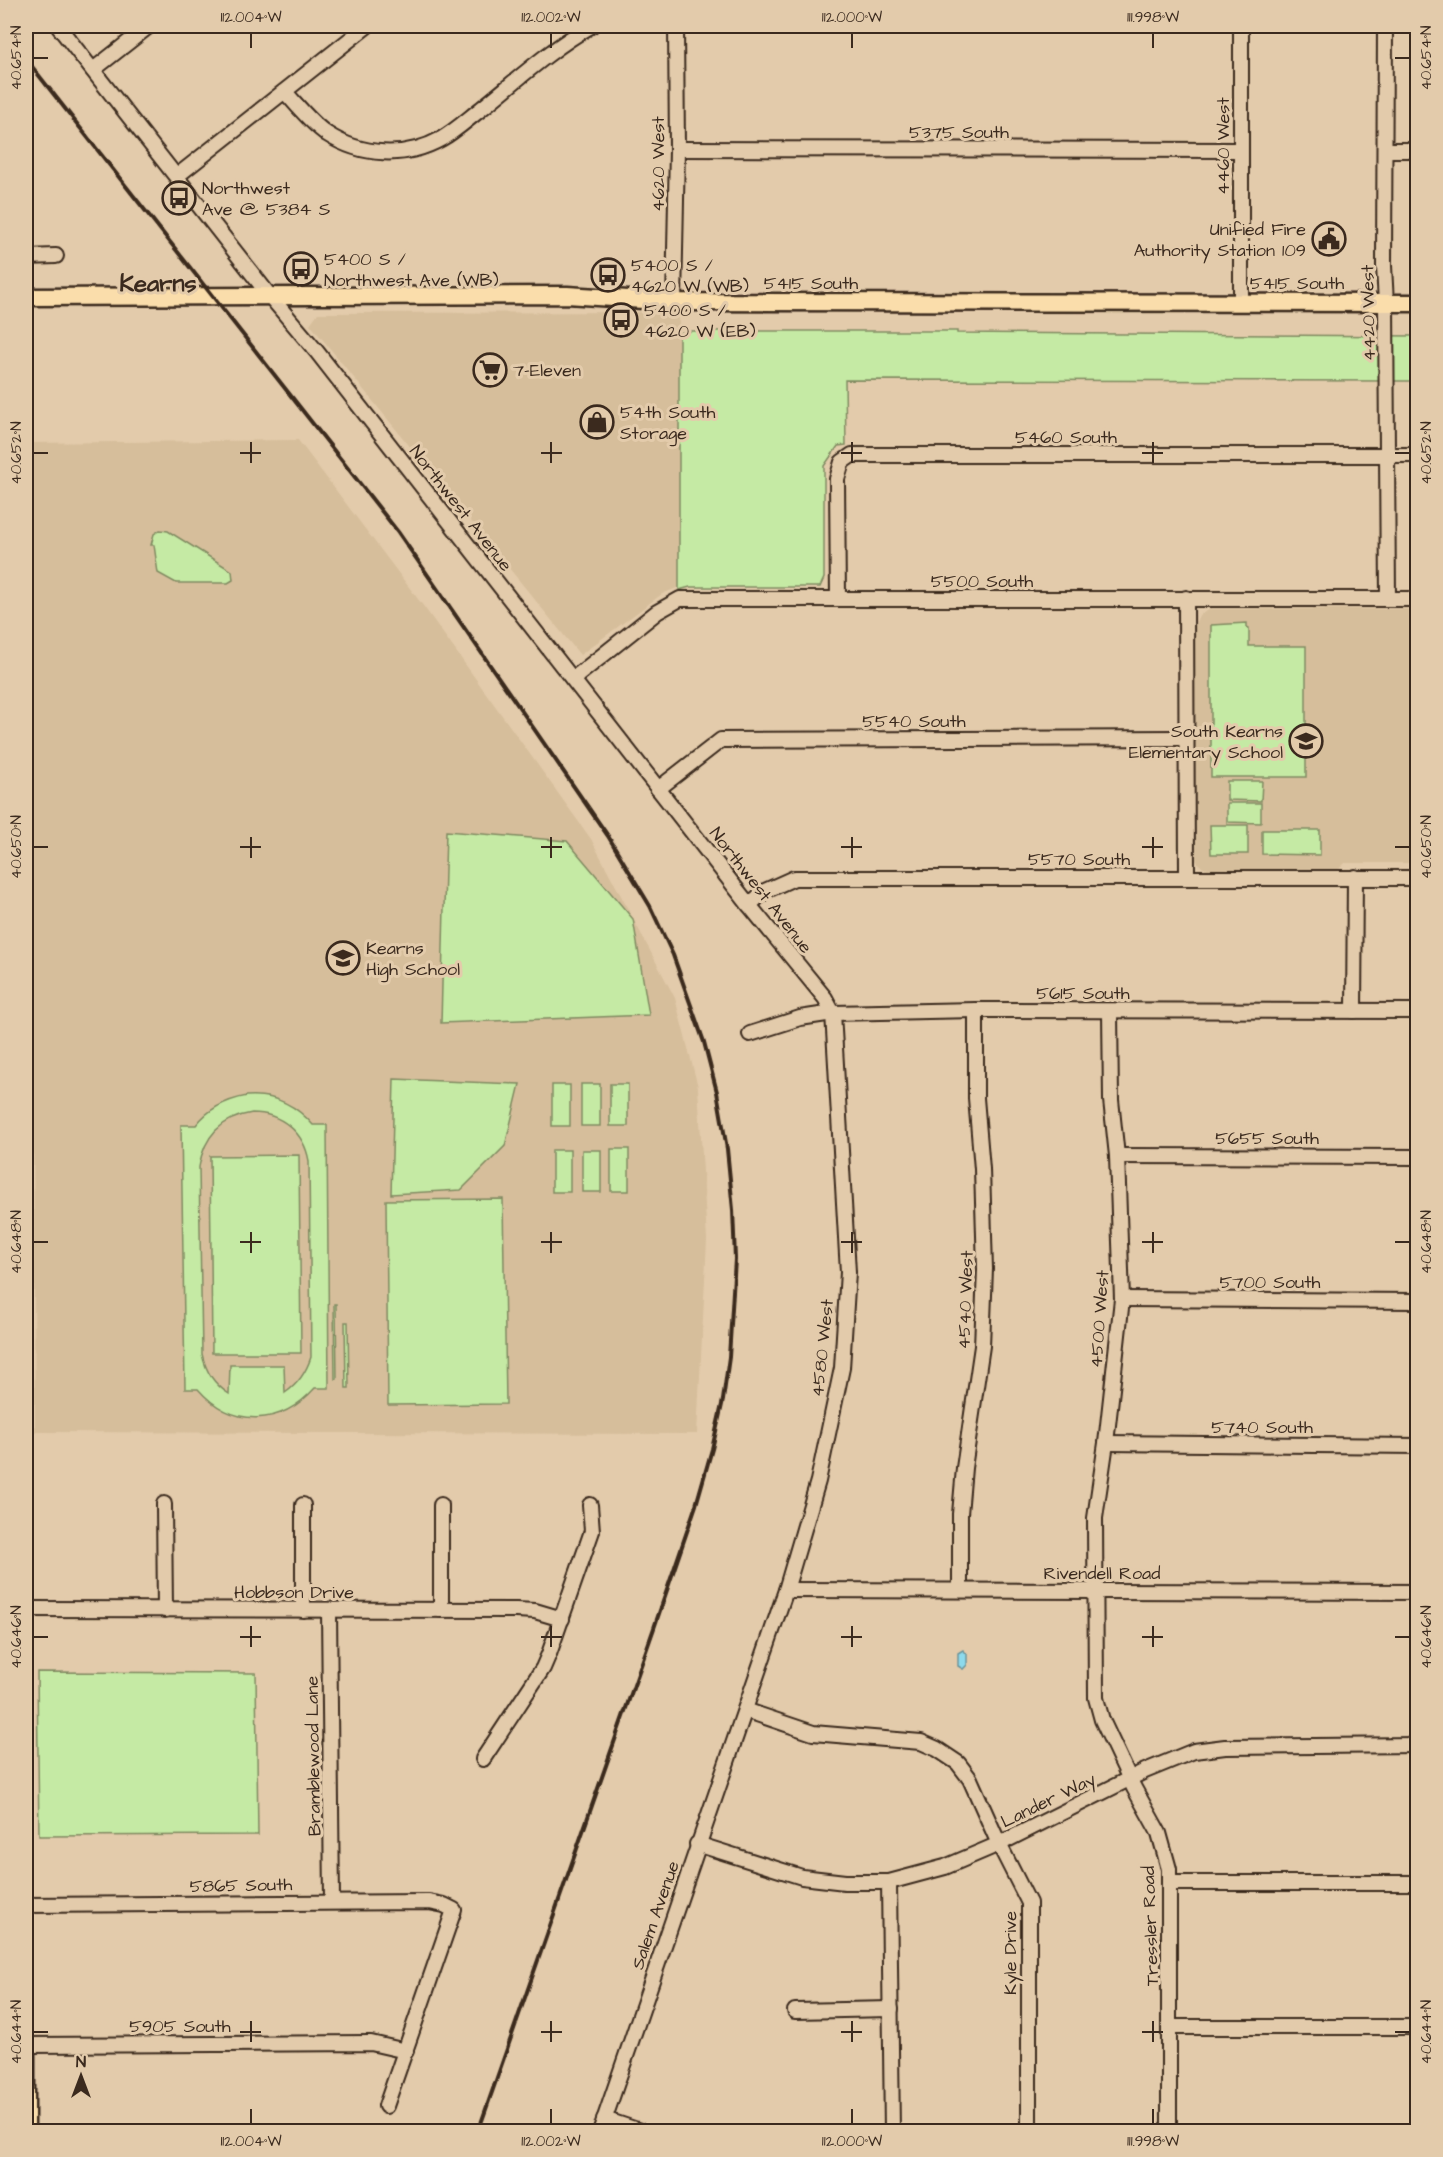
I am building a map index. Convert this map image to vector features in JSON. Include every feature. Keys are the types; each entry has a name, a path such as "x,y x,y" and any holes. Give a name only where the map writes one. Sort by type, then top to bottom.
{"main road":[{"name":"5415 South","path":"26,297 567,295 674,302 1418,303"},
{"path":"26,2045 26,2132"}],"street":[{"name":"Northwest Avenue","path":"58,26 269,295 306,338 749,905 825,998 833,1013"},
{"path":"93,70 149,26"},
{"path":"177,176 367,26"},
{"path":"285,92 312,122 327,134 348,145 366,151 385,153 422,147 459,127 562,44 591,26"},
{"name":"4620 West","path":"674,302 677,149 676,26"},
{"name":"4460 West","path":"1241,26 1241,303"},
{"name":"4420 West","path":"1385,26 1384,266 1388,599"},
{"name":"5375 South","path":"677,149 1241,150"},
{"path":"1385,150 1418,150"},
{"path":"26,257 56,256"},
{"name":"5460 South","path":"838,599 838,470 847,458 858,455 1418,454"},
{"name":"5500 South","path":"573,680 657,612 680,598 1418,599"},
{"path":"1186,598 1187,877"},
{"name":"5540 South","path":"658,789 721,740 1187,738"},
{"path":"1354,1011 1355,877"},
{"name":"5570 South","path":"749,905 765,891 794,878 1418,878"},
{"name":"5615 South","path":"750,1034 800,1018 833,1013 976,1010 1418,1011"},
{"name":"4540 West","path":"960,1590 960,1514 964,1468 982,1346 985,1269 982,1168 976,1098 976,1010"},
{"name":"4500 West","path":"1095,1591 1095,1518 1122,1299 1117,1156 1111,1100 1110,1011"},
{"name":"4580 West","path":"745,1710 786,1590 818,1481 842,1368 848,1272 833,1013"},
{"name":"5655 South","path":"1117,1156 1418,1157"},
{"name":"5700 South","path":"1122,1299 1418,1301"},
{"name":"5740 South","path":"1106,1443 1418,1446"},
{"path":"164,1504 165,1610"},
{"path":"303,1505 303,1610"},
{"path":"441,1505 441,1610"},
{"path":"483,1760 543,1668 592,1531 590,1505"},
{"name":"Rivendell Road","path":"786,1590 1418,1592"},
{"name":"Tressler Road","path":"1095,1591 1096,1698 1102,1720 1159,1833 1170,1883 1169,2132"},
{"name":"Hobbson Drive","path":"26,1609 535,1611 562,1619"},
{"name":"Bramblewood Lane","path":"329,1610 333,1902"},
{"name":"Salem Avenue","path":"602,2125 745,1710"},
{"name":"Kyle Drive","path":"745,1710 813,1733 921,1742 937,1749 958,1763 970,1779 1029,1903 1029,2132"},
{"name":"Lander Way","path":"698,1844 802,1877 845,1882 889,1882 945,1867 999,1844 1145,1771 1194,1751 1225,1747 1418,1745"},
{"path":"889,1882 892,2132"},
{"path":"1170,1883 1418,1883"},
{"name":"5865 South","path":"26,1905 333,1902 429,1902 444,1905 454,1910 406,2051"},
{"path":"795,2011 891,2009"},
{"path":"1170,2027 1418,2027"},
{"name":"5905 South","path":"26,2045 371,2043 406,2051"},
{"path":"386,2106 406,2051"},
{"path":"602,2125 643,2132"}],"shaded area":[{"path":"679,312 679,587 662,594 580,655 310,324 318,313"},
{"name":"Kearns High School","path":"298,440 424,607 591,839 675,998 698,1087 707,1240 697,1434 35,1432 30,627 26,612 26,443"},
{"name":"South Kearns Elementary School","path":"1211,609 1417,609 1417,870 1411,863 1345,863 1338,870 1213,870 1203,868 1197,862 1194,854 1194,627 1199,615"}],"green space":[{"path":"689,331 957,331 957,333 1417,336 1417,381 845,380 846,445 838,446 824,466 824,578 820,587 690,587 679,590 679,333"},
{"path":"160,530 168,531 232,571 233,580 228,583 176,583 158,573 154,545 151,545 154,534"},
{"path":"1247,623 1249,646 1306,646 1306,777 1211,777 1211,625"},
{"path":"1227,781 1262,781 1261,801 1227,800"},
{"path":"1227,803 1261,803 1261,823 1227,822"},
{"path":"1210,825 1248,825 1248,854 1211,854"},
{"path":"1262,830 1320,830 1320,855 1262,854"},
{"path":"446,831 567,841 633,919 649,1015 441,1023"},
{"path":"394,1079 520,1084 505,1146 461,1190 391,1194"},
{"path":"581,1084 600,1084 600,1126 581,1126"},
{"path":"610,1084 628,1084 628,1126 610,1126"},
{"path":"552,1085 570,1085 570,1126 552,1126"},
{"path":"257,1096 275,1099 299,1111 313,1125 327,1125 329,1388 315,1388 302,1401 287,1410 272,1416 257,1418 226,1411 198,1389 185,1389 181,1125 196,1125 212,1109 239,1098","holes":["241,1115 272,1116 290,1126 302,1141 309,1161 311,1357 301,1378 285,1393 284,1365 230,1365 229,1394 211,1377 202,1354 199,1167 205,1146 223,1124"]},
{"path":"611,1149 629,1149 629,1191 611,1191"},
{"path":"552,1150 570,1150 570,1192 552,1192"},
{"path":"582,1150 601,1150 601,1192 582,1192"},
{"path":"299,1155 301,1353 212,1353 210,1156"},
{"path":"503,1199 506,1404 388,1405 386,1200"},
{"path":"334,1304 336,1304 337,1379 335,1379"},
{"path":"345,1322 348,1322 349,1388 346,1388"},
{"path":"37,1672 256,1673 258,1835 39,1836"}],"water":[{"path":"963,1650 967,1654 967,1665 963,1669 958,1666 958,1653"}],"railway":[{"path":"26,59 398,532 608,836 650,906 673,955 704,1042 717,1092 727,1149 735,1259 729,1357 723,1400 712,1449 696,1505 654,1628 478,2132"}],"place":[{"name":"Northwest Ave @ 5384 S","path":"179,198"},
{"name":"Unified Fire Authority Station 109","path":"1329,239"},
{"name":"5400 S / Northwest Ave (WB)","path":"301,269"},
{"name":"5400 S / 4620 W (WB)","path":"608,275"},
{"name":"5400 S / 4620 W (EB)","path":"621,320"},
{"name":"7-Eleven","path":"490,370"},
{"name":"54th South Storage","path":"597,422"},
{"name":"South Kearns Elementary School","path":"1306,741"},
{"name":"Kearns High School","path":"343,958"}],"district":[{"name":"Kearns","path":"158,283"}]}
